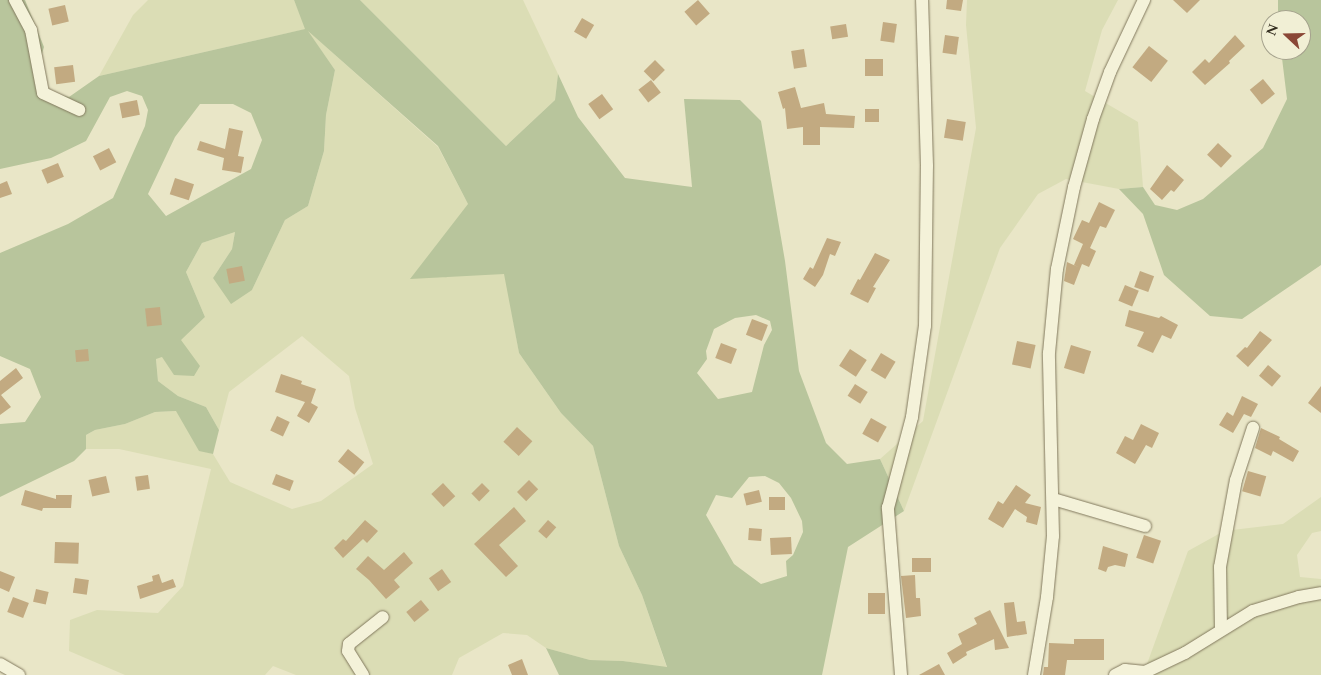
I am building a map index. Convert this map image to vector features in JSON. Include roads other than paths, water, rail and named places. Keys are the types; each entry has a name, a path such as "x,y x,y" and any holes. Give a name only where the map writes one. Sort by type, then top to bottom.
{"street":[{"path":"15,0 29,24 43,93 79,110"},
{"path":"901,675 888,508 912,417 925,326 927,176 922,0"},
{"path":"1034,675 1047,597 1053,536 1049,353 1062,239 1093,119 1110,72 1144,0"},
{"path":"1221,629 1220,567 1236,480 1253,428"},
{"path":"1053,499 1145,526"},
{"path":"1115,675 1125,670 1145,672 1185,653 1221,629 1254,611 1299,597 1321,593"},
{"path":"363,675 348,651 349,644 383,617"},
{"path":"0,664 19,675"}]}
